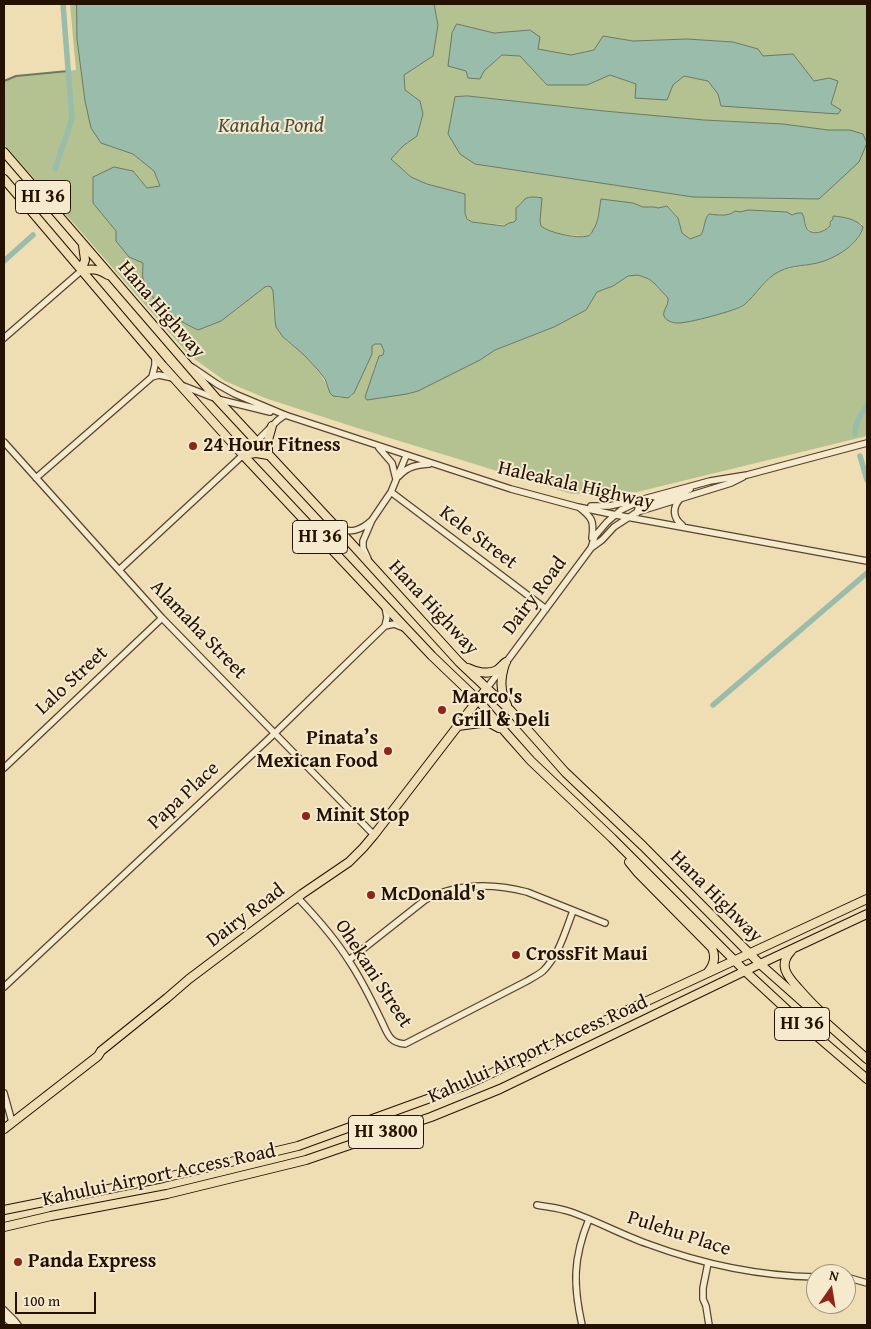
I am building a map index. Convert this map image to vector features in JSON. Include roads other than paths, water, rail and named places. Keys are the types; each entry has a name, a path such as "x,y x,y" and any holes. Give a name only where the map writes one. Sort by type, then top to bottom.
{"main road":[{"name":"Hana Highway","path":"4,152 216,399 459,662 511,711 565,772 643,846 760,964 867,1059"},
{"name":"Hana Highway","path":"4,180 154,356 243,455 406,629 478,700 531,761 612,838 744,971 867,1079"},
{"path":"81,271 84,260 82,243"},
{"name":"HI 36","path":"81,271 89,268 94,269 111,277"},
{"path":"243,455 256,453 268,455 268,440 272,426"},
{"path":"243,455 256,442"},
{"path":"459,662 469,669 485,672 497,670 506,662"},
{"path":"506,662 502,673 501,687 503,697 511,711"},
{"name":"Dairy Road","path":"4,1129 98,1056 101,1051 189,979 302,894 349,862 374,835 487,688"},
{"path":"458,726 488,722 507,734"},
{"path":"612,838 638,873 712,948 715,957 713,966 708,972 700,976"},
{"name":"HI 3800","path":"750,954 867,899"},
{"name":"HI 3800","path":"760,964 867,914"},
{"path":"794,948 785,959 787,976 814,1006 867,1053"},
{"name":"Kahului Airport Access Road","path":"4,1210 163,1178 298,1146 466,1085 750,954"},
{"name":"Kahului Airport Access Road","path":"4,1227 167,1194 306,1160 432,1116 500,1089 760,964"}],"street":[{"path":"4,338 81,271"},
{"path":"152,377 155,365 154,356"},
{"name":"Haleakala Highway","path":"182,360 235,394 285,415 511,490 616,515 637,515 686,527 867,561"},
{"path":"36,478 152,377 159,375 175,378"},
{"name":"Haleakala Highway","path":"182,385 216,399 285,415"},
{"path":"256,442 285,415"},
{"name":"Alamaha Street","path":"4,442 162,618 374,835"},
{"path":"578,507 609,506 644,499 730,477 747,475 867,443"},
{"path":"378,446 392,463 396,479"},
{"path":"119,570 243,455"},
{"path":"372,566 363,543 372,520 391,492 406,456"},
{"path":"396,479 408,468 430,463"},
{"path":"637,515 684,497 732,483 747,475"},
{"path":"637,515 638,509 641,506 682,493 695,486"},
{"name":"Kele Street","path":"391,492 546,609"},
{"path":"684,497 676,504 674,512 678,521 686,527"},
{"name":"Dairy Road","path":"591,548 595,536 606,522 644,499"},
{"path":"578,507 589,515 593,523 591,548"},
{"name":"Dairy Road","path":"487,688 591,548 628,516"},
{"path":"334,525 341,529 353,531 362,528 372,520"},
{"path":"382,603 387,614 385,626 394,624 406,629"},
{"name":"Lalo Street","path":"4,768 162,618"},
{"name":"Papa Place","path":"4,987 275,733 385,626"},
{"path":"349,960 425,900 438,893 462,887 494,886 527,892 606,923"},
{"name":"Ohekani Street","path":"298,898 349,960 389,1036 401,1044 413,1040 542,972 557,952 573,911"},
{"path":"4,1093 12,1122"},
{"name":"Pulehu Place","path":"537,1205 561,1209 646,1244 688,1258 774,1274 806,1276"},
{"path":"582,1325 575,1286 581,1242 589,1219"},
{"path":"708,1263 703,1294 709,1325"},
{"path":"4,1310 18,1325"},
{"path":"4,1317 11,1323 18,1325"}],"water":[{"name":"Kanaha Pond","path":"77,4 434,4 438,25 433,56 404,75 405,90 420,101 423,114 417,136 403,146 391,159 411,177 427,184 465,194 465,213 467,219 472,222 504,226 514,222 516,220 516,208 525,199 533,197 542,198 541,226 557,233 578,237 588,236 592,232 598,219 601,199 633,203 643,207 658,208 667,206 678,218 682,233 690,239 701,235 709,214 726,215 735,211 748,210 787,212 792,215 802,213 807,229 812,232 828,228 833,216 853,220 863,227 857,239 847,249 821,262 780,271 765,282 744,305 732,310 690,321 672,322 664,316 668,298 654,283 638,275 628,276 613,286 597,292 586,310 554,327 495,350 480,360 418,391 407,394 366,399 365,397 379,356 383,355 384,351 381,344 375,344 372,346 372,354 354,393 348,398 333,396 325,379 318,370 283,337 276,327 271,287 265,287 221,321 198,330 173,316 151,295 143,279 143,263 129,257 116,241 116,231 93,203 93,177 114,167 133,171 147,188 160,186 154,171 133,154 101,143 91,128 85,101 77,39"},
{"path":"457,24 494,33 530,30 540,37 538,49 571,55 594,50 603,36 633,41 687,39 733,42 758,49 763,56 793,54 814,81 829,78 838,81 831,104 841,110 838,114 721,106 718,94 708,81 684,76 673,85 667,100 635,98 636,84 610,75 587,85 547,85 520,56 502,55 484,71 480,79 468,78 466,71 448,66 452,33"},
{"path":"468,96 704,120 783,124 828,130 850,130 863,134 867,143 859,162 819,199 693,197 475,164 460,154 448,134 455,97"}],"waterway":[{"path":"55,169 72,119 63,4"},
{"path":"4,81 16,76 68,71"},
{"path":"4,261 33,235"},
{"path":"855,434 857,422 867,405"},
{"path":"860,456 867,480"},
{"path":"713,705 867,573"}],"place":[{"name":"24 Hour Fitness","path":"193,446"},
{"name":"Marco's Grill & Deli","path":"442,710"},
{"name":"Pinata’s Mexican Food","path":"388,751"},
{"name":"Minit Stop","path":"306,816"},
{"name":"McDonald's","path":"371,895"},
{"name":"CrossFit Maui","path":"516,955"},
{"name":"Panda Express","path":"18,1262"}]}
